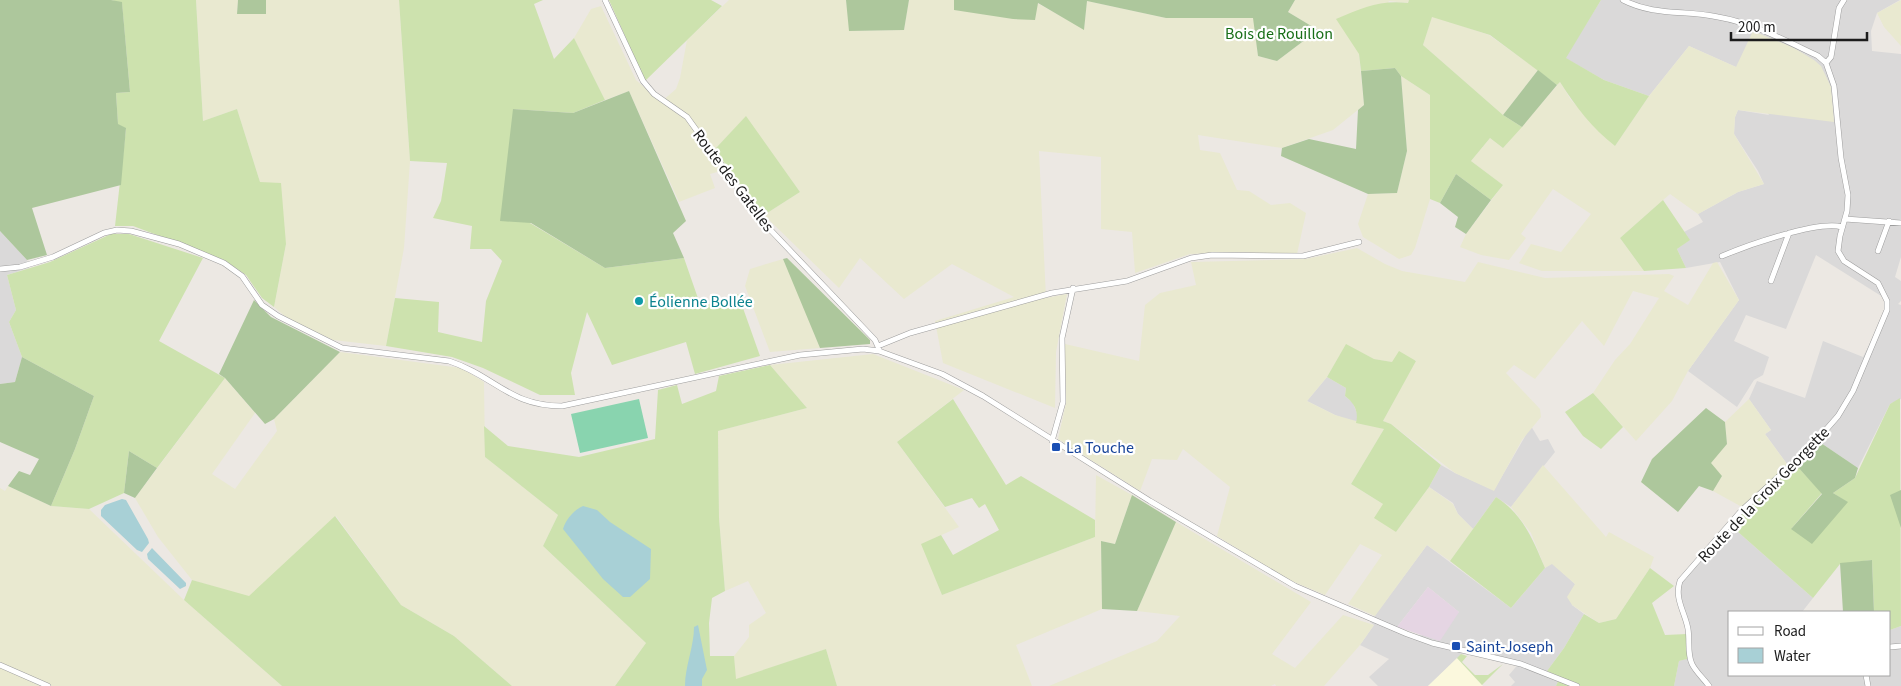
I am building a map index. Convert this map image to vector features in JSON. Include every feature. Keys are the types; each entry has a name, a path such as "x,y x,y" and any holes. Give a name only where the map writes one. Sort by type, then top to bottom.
{"street":[{"name":"Route des Gatelles","path":"606,0 643,81 654,94 687,116 762,221 876,340 879,348"},
{"path":"1623,0 1650,11 1716,16 1748,24 1818,56 1826,63 1831,58 1839,8 1844,0"},
{"name":"Route de la Croix Georgette","path":"1709,686 1693,666 1690,658 1688,630 1678,597 1677,589 1680,580 1742,510 1810,448 1838,416 1853,391 1887,310 1888,301 1878,283 1841,257 1838,244 1845,219 1848,195 1841,158 1834,86 1826,63"},
{"path":"1845,219 1853,222 1890,221 1901,223"},
{"path":"1878,251 1890,221"},
{"path":"1722,256 1752,243 1789,234 1827,227 1842,227"},
{"path":"0,269 20,267 53,257 104,233 117,230 153,236 224,263 242,276 262,305 278,316 342,348 449,361 473,371 512,396 545,406 562,406 800,355 879,348 937,325 1073,288 1115,284 1191,258 1212,255 1303,256 1359,242"},
{"path":"1771,281 1789,234"},
{"path":"1052,441 1063,402 1062,338 1073,288"},
{"path":"879,348 934,371 970,389 1052,441 1295,586 1416,637 1521,664 1577,686"},
{"path":"0,665 48,686"}],"shaded area":[{"path":"1601,0 1900,0 1877,13 1871,31 1872,51 1901,54 1901,257 1895,277 1901,281 1901,301 1898,304 1901,305 1901,399 1890,404 1858,468 1821,443 1797,466 1787,464 1765,434 1771,430 1749,399 1757,381 1805,398 1823,341 1863,357 1884,315 1886,299 1816,255 1786,329 1746,315 1734,341 1769,357 1763,375 1754,380 1737,407 1688,371 1739,300 1720,262 1686,268 1677,249 1689,240 1684,232 1703,222 1698,214 1738,192 1764,184 1758,171 1734,134 1735,117 1738,110 1769,115 1736,67 1689,46 1649,96 1604,80 1565,58"},
{"path":"0,231 27,260 29,268 7,275 16,310 9,322 22,357 15,382 0,384"},
{"path":"1327,377 1346,388 1345,396 1353,403 1358,416 1356,423 1307,401"},
{"path":"1531,426 1540,441 1548,439 1555,452 1511,507 1496,497 1473,529 1458,514 1453,503 1429,487 1441,465 1494,490"},
{"path":"1729,524 1813,598 1803,611 1728,611 1728,676 1891,676 1891,630 1901,626 1901,686 1674,686 1679,661 1690,658 1688,630 1679,604 1680,581"},
{"path":"1427,545 1511,608 1545,568 1552,563 1575,584 1572,605 1584,614 1564,648 1547,671 1560,677 1556,686 1511,686 1515,682 1509,675 1520,662 1465,647 1464,652 1428,686 1378,686 1369,677 1389,659 1360,645 1374,625 1370,622","holes":["1428,587 1459,612 1419,636 1397,627"]},
{"path":"1428,587 1459,612 1440,641 1397,627"},
{"path":"1457,658 1483,686 1428,686"}],"green space":[{"path":"0,0 111,0 122,2 130,92 116,93 118,124 126,128 121,185 32,208 47,255 27,260 0,231"},
{"path":"111,0 196,0 203,121 237,109 260,182 281,183 286,244 274,307 262,298 246,275 224,260 133,226 115,226 126,129 118,125 116,93 130,92 122,3"},
{"path":"196,0 238,0 237,14 266,13 266,0 399,0 410,161 404,248 386,346 333,340 287,318 274,307 286,244 260,182 237,109 203,121"},
{"path":"238,0 266,0 266,14 237,14"},
{"path":"399,0 543,0 534,4 554,59 574,38 605,100 573,113 513,109 530,223 605,268 684,258 701,307 738,294 760,356 695,374 686,342 612,365 587,312 571,373 575,395 540,395 483,368 452,357 386,346 395,298 439,302 438,332 482,342 486,301 502,261 491,249 470,249 472,226 433,218 441,201 447,163 410,161"},
{"path":"609,0 711,0 722,6 645,81"},
{"path":"729,0 846,0 850,31 904,30 909,0 954,0 955,10 1035,19 1037,3 1084,29 1087,1 1166,18 1254,18 1258,56 1277,61 1318,30 1288,12 1295,0 1409,0 1408,3 1389,1 1359,54 1364,105 1333,130 1282,148 1198,135 1200,150 1220,153 1237,190 1249,191 1271,205 1290,203 1306,213 1297,254 1241,252 1190,254 1135,273 1132,232 1101,229 1101,157 1039,151 1046,298 1067,294 1056,352 1055,408 943,363 935,321 1014,297 952,264 904,299 860,258 839,288 764,215 800,192 746,117 716,148 728,169 710,174 715,188 679,202 629,91 605,100 574,38 591,9 601,6 636,80 661,102 676,89 687,40"},
{"path":"846,0 909,0 904,30 849,31"},
{"name":"Bois de Rouillon","path":"954,0 1295,0 1288,12 1318,30 1277,61 1258,56 1253,18 1166,18 1087,1 1084,30 1038,3 1035,20 1013,19 954,10"},
{"path":"1409,0 1601,0 1566,58 1604,80 1649,96 1615,146 1585,117 1560,82 1557,85 1490,35 1432,17 1423,45 1503,115 1522,127 1503,148 1490,138 1471,161 1503,185 1491,200 1456,174 1440,203 1430,199 1430,95 1401,76 1395,68 1361,71 1359,54 1336,19 1371,6 1398,2 1408,3"},
{"path":"1901,0 1901,46 1884,27 1877,13"},
{"path":"1432,16 1489,35 1538,70 1503,115 1423,45"},
{"path":"1753,31 1794,48 1821,66 1831,87 1834,122 1738,110 1735,117 1734,134 1764,184 1738,192 1698,214 1670,194 1620,238 1644,271 1542,271 1519,263 1531,244 1561,252 1591,214 1553,189 1521,234 1526,238 1509,260 1481,255 1460,247 1466,234 1503,185 1471,161 1490,138 1503,148 1560,82 1571,100 1615,146 1649,96 1689,46 1736,67"},
{"path":"1395,68 1401,76 1407,151 1397,193 1368,194 1281,156 1282,148 1309,139 1356,149 1358,110 1364,105 1361,71"},
{"path":"1538,70 1557,85 1522,127 1503,115"},
{"path":"1401,76 1430,95 1430,199 1415,248 1411,255 1399,259 1363,237 1358,224 1368,194 1397,193 1407,151"},
{"path":"629,91 686,221 673,233 684,258 605,268 531,223 500,221 513,109 573,113"},
{"path":"746,116 800,192 764,215 728,169 716,148"},
{"path":"1456,174 1491,200 1466,234 1455,227 1458,217 1440,203"},
{"path":"1663,200 1690,240 1677,249 1686,268 1644,271 1620,238"},
{"path":"111,234 129,234 203,258 159,341 225,378 157,468 129,451 124,493 89,509 51,506 75,449 94,396 22,357 9,322 16,310 7,275 50,262"},
{"path":"1357,248 1385,264 1402,271 1465,282 1478,262 1545,278 1669,274 1674,276 1664,291 1688,305 1713,263 1717,262 1739,300 1688,371 1672,401 1636,441 1593,393 1615,360 1630,344 1659,298 1633,291 1604,346 1582,321 1535,379 1514,365 1506,373 1540,409 1541,417 1522,440 1494,491 1455,473 1391,424 1383,421 1416,360 1392,362 1374,359 1346,345 1327,377 1307,401 1335,415 1384,429 1351,484 1383,504 1396,532 1429,487 1453,504 1458,514 1473,529 1450,561 1427,545 1375,616 1348,604 1382,555 1360,544 1325,595 1287,579 1217,536 1230,487 1183,449 1177,460 1152,459 1140,491 1058,439 1066,403 1065,344 1139,361 1145,305 1160,293 1196,285 1191,262 1306,259"},
{"path":"787,258 870,340 870,344 820,348 783,259"},
{"path":"783,259 820,348 770,352 745,286 750,269"},
{"path":"254,300 271,317 340,352 274,419 265,424 225,378 219,374"},
{"path":"1346,344 1374,359 1392,362 1399,351 1416,361 1383,421 1391,424 1441,465 1429,487 1396,532 1374,518 1383,504 1351,484 1384,429 1356,423 1356,411 1351,401 1345,396 1346,388 1327,377"},
{"path":"340,352 461,368 484,382 485,457 558,515 543,546 646,643 615,686 512,686 454,636 401,605 336,516 249,597 192,580 158,537 135,498 225,378 255,413 212,474 235,489 277,431 274,419"},
{"path":"873,354 964,390 897,442 959,527 922,544 942,595 1095,537 1096,475 1132,495 1115,544 1101,541 1102,609 1016,645 1032,686 837,686 826,649 735,680 734,656 749,637 749,625 766,613 748,581 725,591 719,518 718,431 807,408 770,365"},
{"path":"22,357 94,396 75,449 51,506 8,486 19,471 30,475 39,459 0,442 0,384 15,382"},
{"path":"770,365 807,408 718,431 719,518 725,591 712,598 709,623 710,656 734,656 736,679 826,649 837,686 615,686 646,643 543,546 558,515 485,457 484,426 508,446 579,457 655,439 658,390 677,385 682,404 716,391 719,376"},
{"path":"1593,393 1623,427 1601,449 1583,436 1565,412"},
{"path":"1900,398 1901,626 1891,630 1891,611 1874,611 1872,560 1840,564 1813,598 1729,524 1742,507 1787,464 1797,466 1822,493 1791,529 1847,502 1833,493 1855,478 1890,404"},
{"path":"639,399 648,438 580,453 571,414"},
{"path":"953,399 1006,485 1021,476 1095,520 1095,537 942,595 921,544 941,535 953,555 999,530 985,504 979,508 972,498 945,507 897,442"},
{"path":"1749,399 1771,430 1765,434 1787,464 1742,507 1713,491 1722,476 1710,463 1727,444 1725,422"},
{"path":"1706,408 1725,422 1727,444 1711,463 1722,476 1713,491 1699,486 1678,512 1641,482 1652,459"},
{"path":"1821,443 1858,468 1855,478 1833,493 1848,502 1812,544 1791,529 1822,494 1797,466"},
{"path":"129,451 157,468 135,498 124,493"},
{"path":"1543,465 1606,537 1609,532 1654,557 1650,568 1616,619 1599,623 1572,605 1567,597 1575,584 1552,564 1545,568 1531,533 1511,507"},
{"path":"8,486 51,506 89,509 184,600 282,686 0,686 0,488 5,491"},
{"path":"1901,490 1901,528 1890,495"},
{"path":"1132,495 1176,522 1137,611 1102,609 1101,541 1115,544"},
{"path":"1496,497 1513,511 1526,528 1545,568 1511,608 1450,561"},
{"path":"335,516 401,605 454,636 512,686 282,686 184,600 192,580 249,596"},
{"path":"1176,522 1311,602 1272,654 1295,668 1343,615 1374,625 1360,645 1324,686 1276,686 1275,684 1271,686 1049,686 1157,641 1180,616 1137,611"},
{"path":"1872,560 1874,611 1843,611 1840,563"},
{"path":"1650,568 1674,586 1652,603 1665,635 1687,634 1687,659 1679,661 1674,686 1556,686 1560,677 1547,671 1564,648 1584,614 1599,623 1616,619"},
{"path":"1461,654 1467,656 1462,662 1475,675 1488,675 1503,664 1482,685 1457,658"}],"water":[{"path":"122,499 126,500 148,539 149,543 142,552 137,550 101,516 101,510 105,505"},
{"path":"583,506 597,510 610,522 651,549 650,579 630,597 623,597 603,579 563,529 571,515"},
{"path":"152,548 186,583 186,586 180,589 148,559 147,554"},
{"path":"698,625 707,670 702,679 702,686 685,686 694,627"}],"place":[{"name":"Éolienne Bollée","path":"639,301"},
{"name":"La Touche","path":"1056,447"},
{"name":"Saint-Joseph","path":"1456,646"}]}
